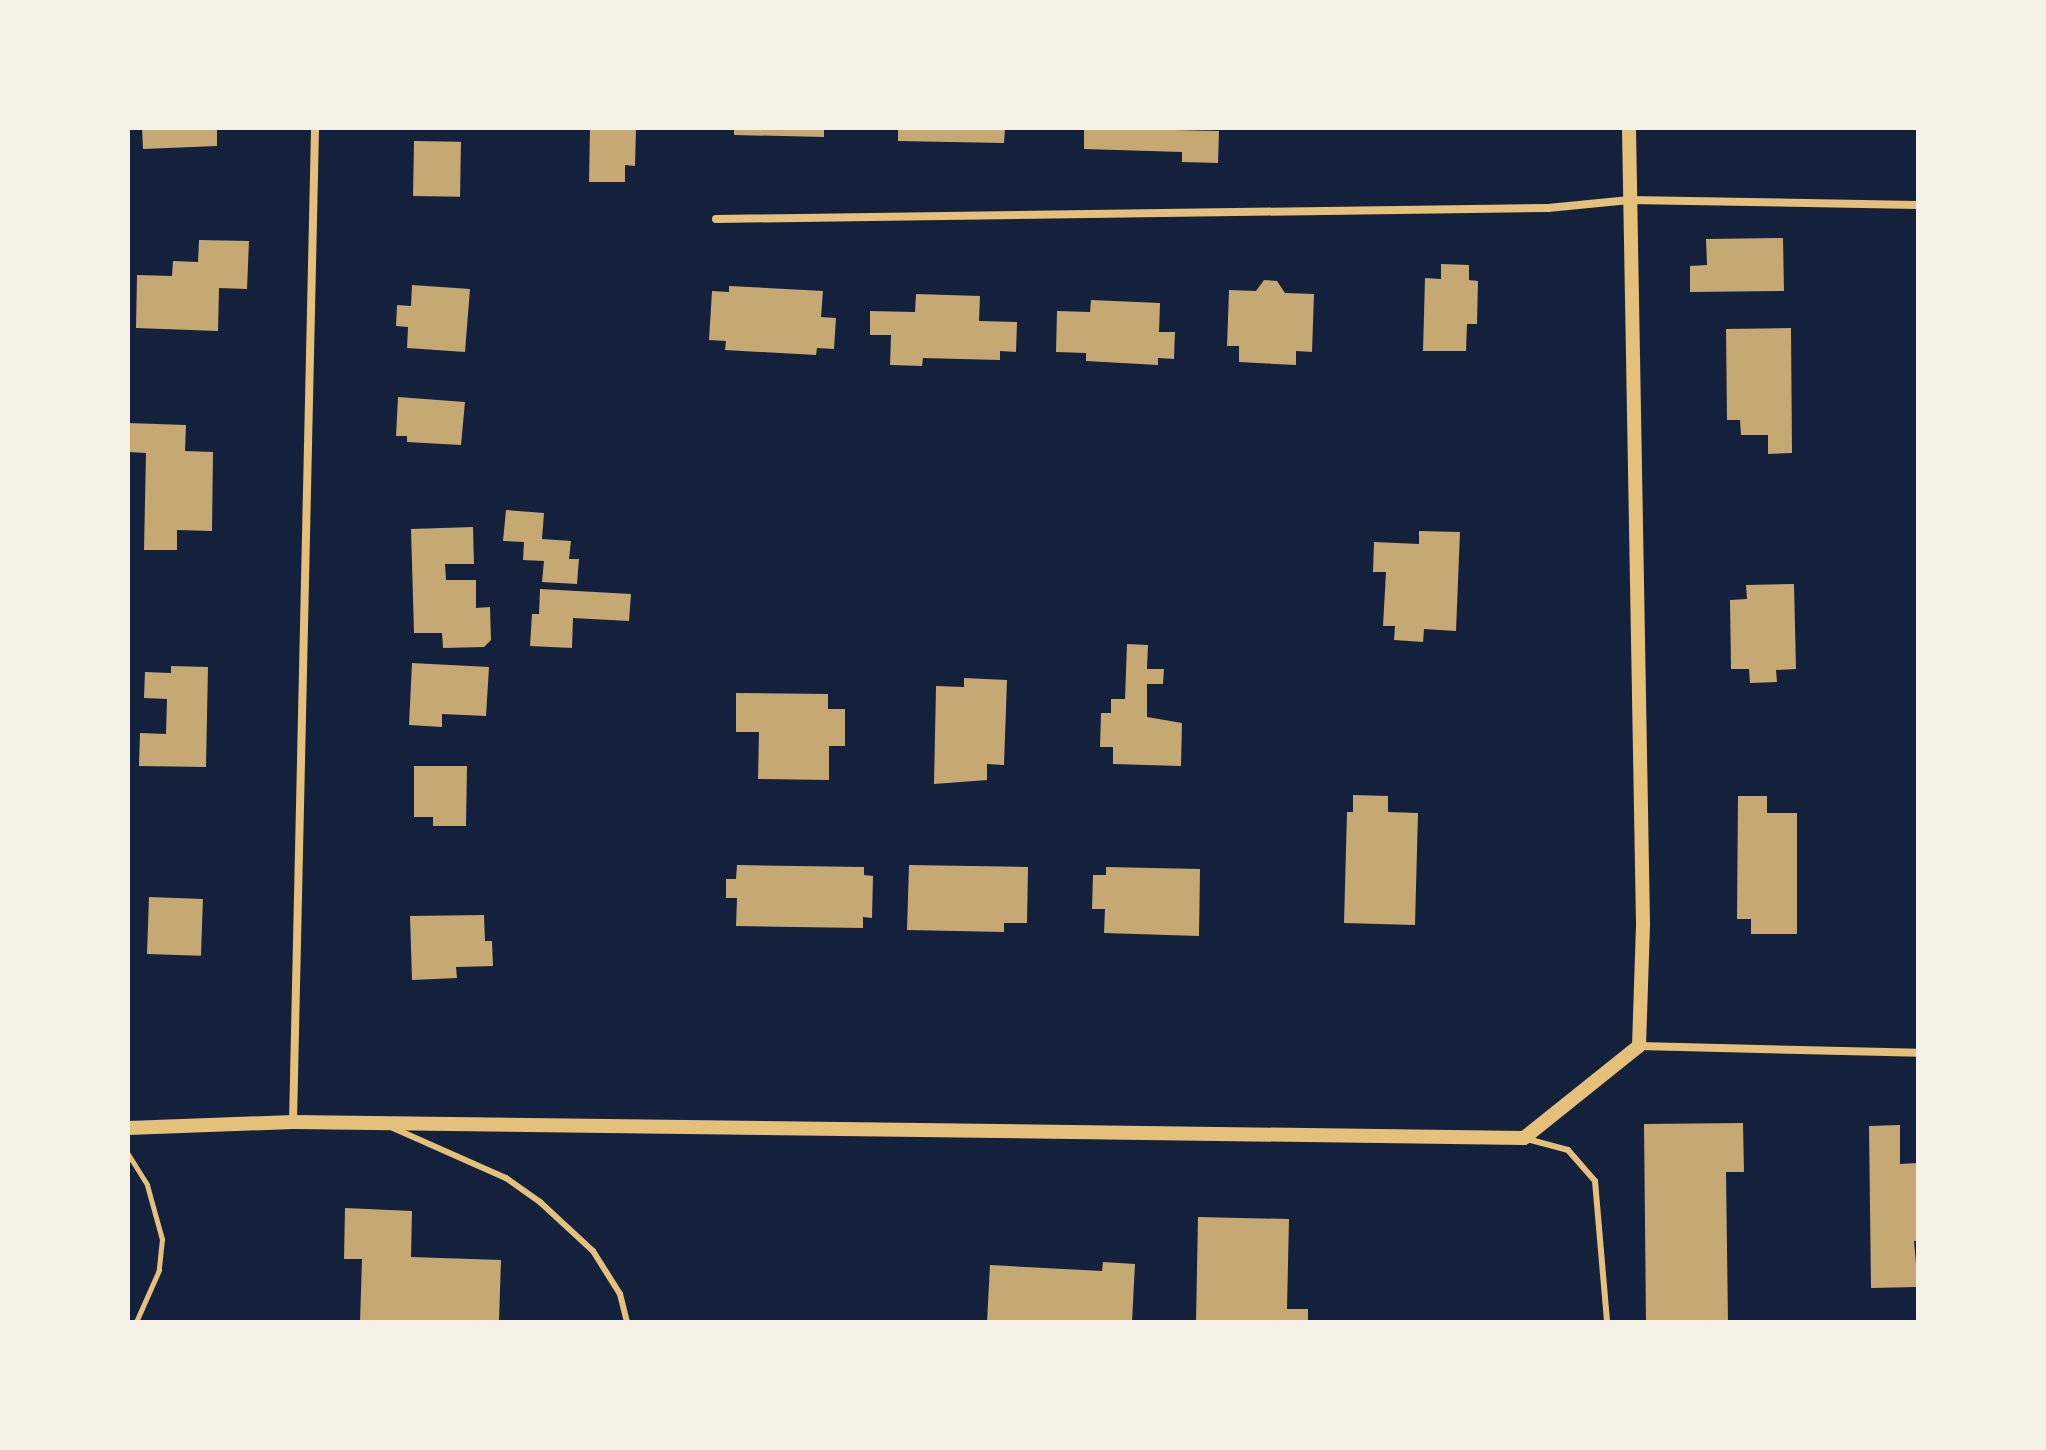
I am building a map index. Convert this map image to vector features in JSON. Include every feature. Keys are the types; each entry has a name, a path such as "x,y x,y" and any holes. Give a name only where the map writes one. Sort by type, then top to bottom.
{"street":[{"path":"293,1122 315,128"},
{"path":"1629,128 1643,923 1639,1046"},
{"path":"716,219 1548,208 1630,200 1918,205"},
{"path":"128,1128 293,1122 1524,1138 1639,1046 1918,1053"}],"lane":[{"path":"381,1123 506,1178 540,1202 593,1251 620,1294 627,1322"},
{"path":"1524,1138 1568,1150 1595,1181 1607,1322"}],"path":[{"path":"128,1154 147,1185 162,1239 159,1270 136,1322"}],"building":[{"path":"142,128 217,128 217,146 143,149"},
{"path":"590,128 636,128 635,166 625,165 625,182 589,182"},
{"path":"734,128 824,128 824,137 734,135"},
{"path":"898,128 1005,128 1004,143 898,141"},
{"path":"1084,128 1219,131 1218,163 1182,162 1182,152 1084,149"},
{"path":"414,141 461,142 460,197 413,196"},
{"path":"1783,238 1784,291 1690,292 1690,266 1707,265 1706,239"},
{"path":"199,240 249,241 247,289 219,288 218,331 136,328 137,275 172,276 173,261 198,262"},
{"path":"1441,264 1469,265 1469,280 1478,281 1477,324 1467,324 1466,351 1423,351 1425,278 1441,279"},
{"path":"1264,280 1277,281 1285,293 1314,294 1312,352 1296,351 1296,365 1239,362 1239,346 1227,346 1229,290 1256,291"},
{"path":"412,285 470,289 465,352 407,348 408,327 396,326 397,305 411,306"},
{"path":"729,286 823,291 821,317 836,318 834,349 817,348 816,355 725,350 726,341 709,340 712,291 729,292"},
{"path":"916,294 980,296 979,321 1017,322 1016,352 1000,351 1000,360 923,358 922,366 890,365 891,335 870,335 870,311 915,312"},
{"path":"1091,300 1160,303 1159,332 1175,332 1174,359 1158,358 1158,365 1086,361 1086,353 1056,352 1057,311 1090,312"},
{"path":"1791,328 1792,453 1768,454 1768,435 1741,435 1740,420 1727,420 1726,329"},
{"path":"398,397 465,402 461,445 407,442 407,436 396,436"},
{"path":"128,423 186,425 185,451 213,452 212,531 177,530 177,550 144,550 146,453 128,452"},
{"path":"506,510 544,513 542,539 571,541 569,559 579,559 577,584 542,582 544,561 523,560 524,542 503,541"},
{"path":"473,527 474,564 445,564 446,580 476,580 476,608 490,607 491,640 484,647 443,648 442,633 414,633 411,529"},
{"path":"1419,531 1460,532 1456,631 1424,629 1423,642 1394,640 1395,626 1383,626 1386,572 1373,572 1374,542 1419,544"},
{"path":"1794,584 1796,669 1776,670 1777,682 1750,683 1749,669 1731,669 1730,600 1747,599 1746,585"},
{"path":"540,589 631,594 629,621 573,618 572,648 530,646 532,614 539,614"},
{"path":"1127,644 1148,645 1147,669 1164,669 1163,684 1147,684 1147,717 1182,723 1181,766 1113,764 1113,747 1100,747 1101,713 1111,713 1111,699 1125,699"},
{"path":"412,663 489,667 486,716 442,714 442,727 409,725"},
{"path":"171,666 208,667 206,767 139,766 140,733 166,734 167,699 144,698 145,672 171,673"},
{"path":"964,678 1007,680 1004,765 987,764 987,780 934,784 936,686 964,687"},
{"path":"736,693 828,694 828,709 845,709 845,746 829,746 829,780 758,779 759,732 736,732"},
{"path":"414,766 467,766 466,826 433,826 433,817 414,817"},
{"path":"1353,795 1388,796 1388,812 1418,813 1415,925 1344,923 1347,812 1353,812"},
{"path":"1738,796 1767,796 1767,813 1797,813 1797,934 1751,934 1751,919 1737,919"},
{"path":"737,865 864,867 864,875 873,876 872,918 863,917 863,928 736,926 737,898 726,898 726,879 736,879"},
{"path":"909,865 1028,867 1027,923 1004,923 1004,932 907,930"},
{"path":"1106,867 1200,869 1199,936 1104,933 1105,909 1092,909 1093,875 1106,875"},
{"path":"149,897 203,899 201,956 147,954"},
{"path":"484,915 485,941 492,941 493,966 456,967 457,978 412,980 410,916"},
{"path":"1743,1123 1744,1172 1726,1172 1728,1322 1646,1322 1644,1124"},
{"path":"1900,1125 1900,1164 1918,1163 1918,1241 1914,1241 1918,1287 1871,1288 1869,1126"},
{"path":"345,1208 412,1211 411,1257 501,1260 499,1322 360,1322 362,1259 344,1259"},
{"path":"1198,1217 1289,1219 1287,1309 1308,1309 1308,1322 1196,1322"},
{"path":"1103,1262 1135,1264 1132,1322 987,1322 990,1265 1102,1271"}]}
